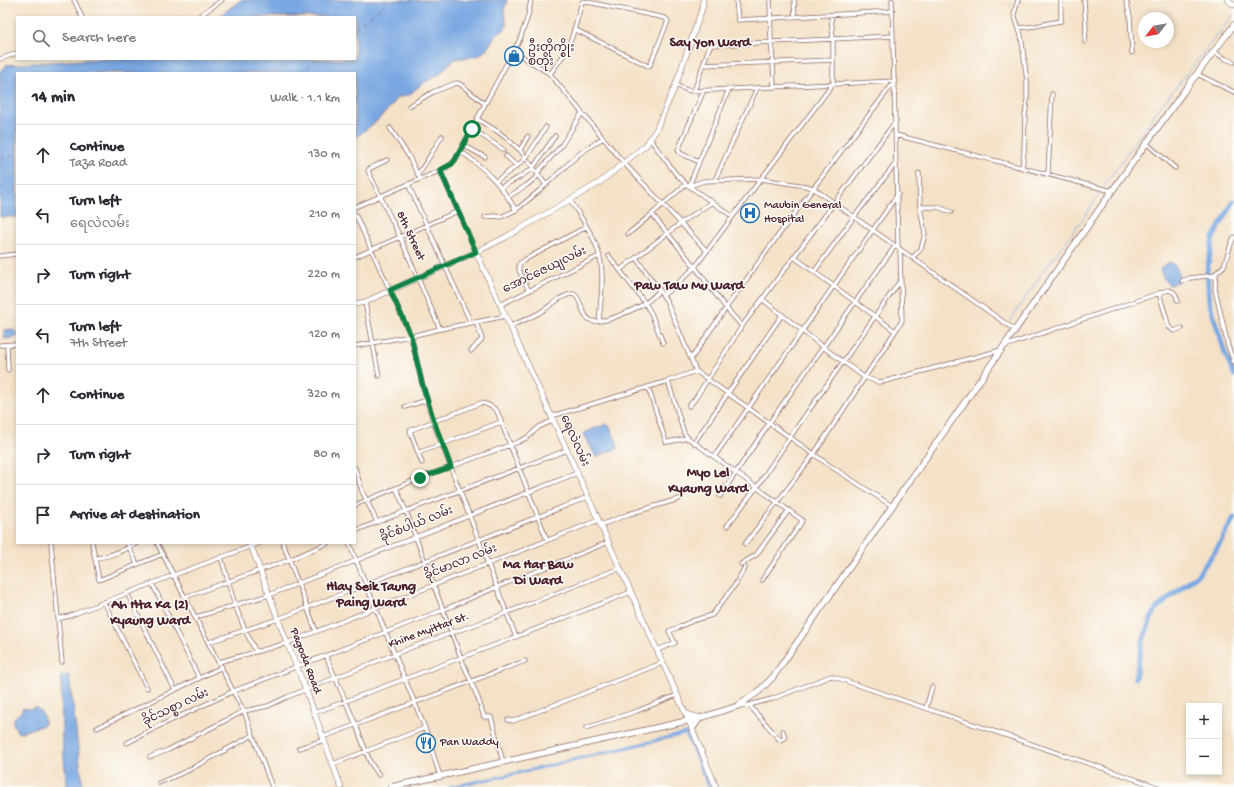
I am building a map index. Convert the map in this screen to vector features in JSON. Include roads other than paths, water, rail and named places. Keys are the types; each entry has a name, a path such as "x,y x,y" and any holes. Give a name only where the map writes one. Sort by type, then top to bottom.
{"main road":[{"path":"356,304 365,302 506,237 599,183 646,145 656,130 675,85 702,9 703,0"},
{"path":"391,787 689,721 738,706 758,692 773,677 1112,191 1234,25"},
{"name":"ရေလဲလမ်း","path":"476,252 609,542 686,714 716,787"},
{"name":"Pagoda Road","path":"250,545 306,690 341,787"},
{"path":"686,714 700,718"},
{"path":"692,729 700,718"}],"street":[{"path":"74,0 82,16"},
{"path":"356,207 452,164 464,145 520,39 528,16 531,0"},
{"path":"550,74 563,56 572,38 574,29 582,2 584,0 665,18 668,21 650,65 648,66 574,29"},
{"path":"736,0 738,20 893,11"},
{"path":"770,0 774,87"},
{"path":"794,0 795,17"},
{"path":"745,544 814,454 902,321 901,280 898,248 898,194 892,0"},
{"path":"1018,0 1014,14 1019,28 1024,57 1027,100 1022,168"},
{"path":"1019,28 1061,21 1061,0"},
{"path":"1084,0 1086,28 1085,42"},
{"path":"1126,0 1130,16 1132,53"},
{"path":"199,16 219,1"},
{"path":"663,295 695,267 706,250 832,84 833,38 831,15"},
{"path":"694,91 709,48 712,45 894,36"},
{"path":"513,51 550,74 624,163 706,250"},
{"path":"1214,52 1234,62"},
{"path":"0,59 16,53"},
{"path":"703,65 833,60"},
{"path":"1197,74 1234,92"},
{"path":"675,85 694,91 895,81"},
{"path":"691,359 813,188 895,81"},
{"path":"409,106 433,92 456,83 460,84 485,104"},
{"path":"715,180 757,88"},
{"path":"688,185 729,89"},
{"path":"699,162 682,155 678,150 704,90"},
{"path":"1048,174 1052,94"},
{"path":"508,197 527,184 538,174 561,146 582,113"},
{"path":"477,119 500,133 520,150 546,185"},
{"path":"689,406 695,400 742,326 762,298 896,121"},
{"path":"496,181 526,158 546,127"},
{"path":"390,128 405,151 420,179"},
{"path":"472,129 504,150"},
{"path":"896,135 1112,191"},
{"path":"418,174 426,164 430,154 442,136"},
{"path":"520,150 528,136"},
{"path":"501,187 518,178 533,167 555,136"},
{"path":"485,217 501,217 516,210 546,185 579,154 603,138"},
{"path":"650,139 676,174 688,185 732,216"},
{"path":"1146,143 1175,168"},
{"path":"464,145 485,157"},
{"path":"460,151 475,161 496,181 516,210"},
{"path":"506,156 517,166"},
{"name":"8th Street","path":"387,160 368,170 400,237 440,329"},
{"path":"814,272 897,162"},
{"name":"ရေလဲလမ်း","path":"440,170 476,252"},
{"path":"912,258 921,249 925,234 920,207 919,173"},
{"path":"628,234 688,185 715,180 761,179 806,186 813,188 1015,330"},
{"path":"408,184 471,323"},
{"path":"714,457 898,194"},
{"path":"570,200 597,247 602,279 599,321"},
{"path":"620,270 712,202"},
{"path":"920,207 938,207 951,212"},
{"path":"356,256 458,211"},
{"path":"652,214 742,326"},
{"path":"356,216 411,336 422,383 442,444 516,637"},
{"path":"529,290 519,270 519,264 586,227"},
{"path":"1234,237 1224,266 1216,273 1215,289 1228,346 1234,362"},
{"path":"720,496 770,422 855,302 898,248"},
{"path":"0,256 16,254"},
{"name":"အောင်ဇေယျလမ်း","path":"500,305 599,256"},
{"path":"609,256 645,303 651,313 663,343"},
{"path":"794,257 895,332"},
{"path":"636,258 668,303 696,371 814,454 892,506"},
{"path":"1182,280 1216,275"},
{"path":"727,526 757,487 790,437 901,280"},
{"path":"510,326 538,314 553,303 570,294 574,294 578,297 588,319 591,321 599,321 610,319 640,307 660,290"},
{"path":"762,298 843,363 864,377 878,382 1003,348 1168,290 1172,290 1175,293 1178,301"},
{"path":"1160,293 1169,327 1174,331 1182,328"},
{"path":"365,302 379,376"},
{"path":"694,443 782,315"},
{"path":"356,346 506,316"},
{"path":"471,351 482,339 476,322"},
{"path":"0,345 16,344"},
{"path":"7,345 8,370"},
{"path":"356,505 510,445 528,437 539,427 553,418 696,371"},
{"path":"668,381 684,433 688,438 777,501 802,521 762,580"},
{"path":"648,387 666,442 688,438"},
{"path":"405,407 427,400"},
{"path":"422,463 410,430 483,403 496,409 547,540"},
{"path":"418,453 501,422"},
{"path":"356,531 567,450"},
{"path":"356,471 362,491 377,522"},
{"name":"ခိုင်စံပါယ် လမ်း","path":"196,617 269,595 577,473"},
{"path":"396,488 461,658 478,698 484,717 490,717 504,762"},
{"path":"208,642 278,619 588,497"},
{"path":"601,525 629,514 679,499"},
{"path":"741,564 756,555 789,510"},
{"name":"ခိုင်မာလာ လမ်း","path":"219,662 287,643 598,520"},
{"name":"ခိုင်သစ္စာ လမ်း","path":"127,743 157,727 234,692 443,610 609,542"},
{"path":"51,544 62,662"},
{"path":"92,544 99,580 163,554"},
{"path":"158,544 244,711 272,787"},
{"path":"282,544 316,632"},
{"path":"185,596 289,560 326,544"},
{"path":"349,544 425,728 440,776"},
{"path":"95,558 112,554 128,545 137,564"},
{"path":"58,619 250,545"},
{"path":"221,557 235,605 256,652"},
{"path":"657,650 675,643 669,631 692,621 712,615 735,585 745,567"},
{"name":"Khine Myittar St.","path":"150,758 244,711 268,706 394,655 507,613 620,568"},
{"path":"152,583 199,678"},
{"path":"314,713 631,592"},
{"path":"127,593 175,690"},
{"path":"104,602 147,688"},
{"path":"326,656 356,725 370,762 379,775"},
{"path":"299,748 414,702 525,661"},
{"path":"508,720 512,721 662,663"},
{"path":"97,728 222,667"},
{"path":"738,706 772,699 831,676 1158,787"},
{"path":"926,708 932,687"},
{"path":"586,728 637,711 677,695"},
{"path":"748,705 780,740 785,738 783,731"},
{"path":"333,764 425,728"},
{"path":"159,783 187,771 253,735"}],"water":[{"path":"241,0 507,0 504,11 507,25 504,30 495,36 487,49 480,55 455,59 440,74 423,83 409,95 396,98 393,104 377,121 356,137 356,72 16,72 16,217 0,217 0,71 6,65 83,60 356,60 356,16 219,16"},
{"path":"1170,262 1176,267 1179,281 1170,285 1162,276 1160,269"},
{"path":"12,329 16,332 16,337 14,336 13,338 7,339 4,337 4,330"},
{"path":"607,424 610,426 618,448 596,457 584,434 585,432"},
{"path":"69,675 83,787 67,787 62,739 61,676"},
{"path":"36,707 43,715 44,725 18,733 13,724 14,718 23,708 31,709"}],"waterway":[{"path":"1103,188 1158,110 1234,14"},
{"path":"1010,321 1042,273 1085,216 1101,190"},
{"path":"1234,201 1213,238 1207,271 1209,301 1225,353 1234,375"},
{"path":"1135,678 1143,641 1156,609 1198,574 1216,550 1234,518"},
{"path":"450,787 505,776 684,734 686,734 709,787"}],"place":[{"name":"ဦးတိုက္စိုး စတိုး","path":"514,56"},
{"name":"Maubin General Hospital","path":"750,213"},
{"name":"Pan Waddy","path":"426,743"}],"district":[{"name":"Say Yon Ward","path":"710,43"},
{"name":"Paw Taw Mu Ward","path":"689,286"},
{"name":"Myo Lel Kyaung Ward","path":"708,482"},
{"name":"Ma Har Baw Di Ward","path":"538,574"},
{"name":"Hlay Seik Taung Paing Ward","path":"371,596"},
{"name":"Ah Hta Ka (2) Kyaung Ward","path":"150,614"}]}
